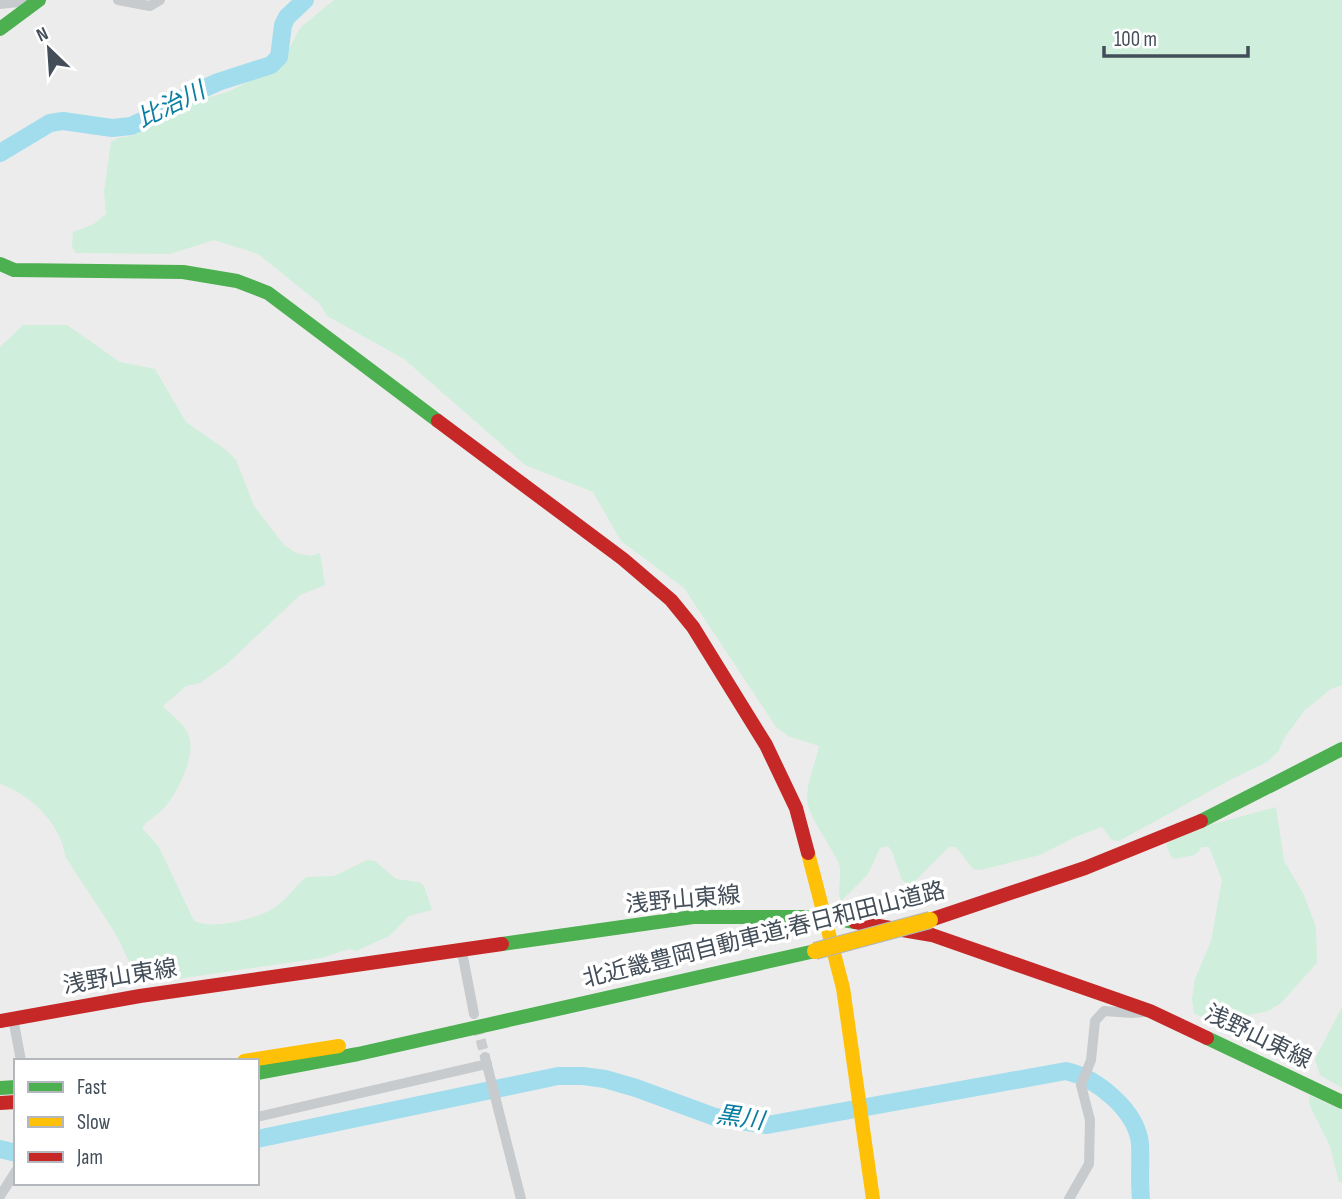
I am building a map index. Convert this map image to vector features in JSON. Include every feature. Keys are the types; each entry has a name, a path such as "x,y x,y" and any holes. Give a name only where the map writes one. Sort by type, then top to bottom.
{"main road":[{"path":"0,29 42,0"},
{"path":"0,264 14,270 183,272 237,281 268,293 623,559 671,600 693,627 766,745 796,808 844,988 873,1199"},
{"name":"北近畿豊岡自動車道;春日和田山道路","path":"1088,865 1342,739"},
{"name":"北近畿豊岡自動車道;春日和田山道路","path":"259,1073 358,1054 815,951 930,920 1003,897 1206,819 1342,749"},
{"name":"浅野山東線","path":"6,1019 140,996 693,918 826,917 932,935 1150,1011 1342,1102"},
{"name":"北近畿豊岡自動車道;春日和田山道路","path":"256,1059 528,1014"}],"street":[{"path":"0,4 42,0"},
{"path":"118,0 150,6 160,0"},
{"path":"462,952 474,1014"},
{"path":"1069,1199 1089,1164 1090,1120 1081,1085 1091,1060 1095,1021 1104,1012 1150,1011"},
{"path":"6,1019 20,1059"},
{"path":"259,1117 486,1061 521,1199"},
{"path":"0,1196 14,1174"}],"green space":[{"path":"334,0 1342,0 1342,685 1331,689 1305,710 1285,737 1278,752 1267,762 1119,841 1112,840 1102,827 1040,855 981,870 973,869 956,847 949,847 915,881 908,884 902,880 888,846 880,848 868,874 841,901 839,864 814,820 807,798 819,746 788,736 776,727 684,588 621,541 593,492 525,465 404,359 327,316 319,303 258,254 214,240 170,254 76,253 72,247 73,232 94,224 106,214 104,192 111,142 132,136 195,102 230,91 270,70 286,55 300,28"},
{"path":"23,325 67,325 120,362 155,369 186,422 236,460 254,506 284,545 296,553 311,556 320,553 325,585 300,595 227,664 200,683 186,686 163,706 186,730 191,748 183,777 173,796 142,828 159,847 194,921 211,925 252,918 274,908 306,877 334,876 367,860 375,861 396,879 419,882 424,886 432,910 409,916 389,936 356,951 349,949 321,958 150,983 131,965 113,930 65,856 63,844 51,822 33,803 0,784 0,347"},
{"path":"1276,807 1284,861 1303,893 1316,927 1317,963 1280,1004 1268,1011 1221,1021 1207,1020 1194,1013 1192,999 1195,979 1211,941 1222,880 1209,847 1202,847 1195,855 1174,859 1166,844 1184,832"},
{"path":"1342,1007 1342,1088 1320,1075 1315,1059"},
{"path":"1309,1095 1342,1110 1342,1183 1339,1182 1330,1146 1310,1106"}],"waterway":[{"name":"比治川","path":"0,153 50,123 63,121 112,128 131,126 218,82 271,65 279,57 283,25 287,17 305,0"},
{"name":"黒川","path":"259,1139 558,1076 605,1079 715,1117 767,1125 1066,1071 1102,1088 1132,1120 1140,1144 1141,1199"},
{"name":"黒川","path":"0,1149 14,1152"}],"tunnel":[{"path":"477,1025 485,1057"}],"traffic: fast":[{"path":"0,29 39,0"},
{"path":"0,264 14,270 183,272 237,281 268,293 438,421"},
{"path":"1201,821 1342,749"},
{"path":"502,944 693,917 826,917 855,922"},
{"path":"259,1073 358,1054 815,951"},
{"path":"1207,1038 1342,1102"},
{"path":"0,1088 14,1087"}],"traffic: slow":[{"path":"808,853 843,988 873,1199"},
{"path":"815,951 930,920"},
{"path":"257,1059 339,1046"}],"traffic: jam":[{"path":"438,421 623,559 671,600 693,627 766,745 796,808 808,853"},
{"path":"930,920 1085,868 1201,821"},
{"path":"855,922 932,935 1150,1011 1207,1038"},
{"path":"0,1021 140,996 502,944"},
{"path":"0,1103 14,1102"}]}
